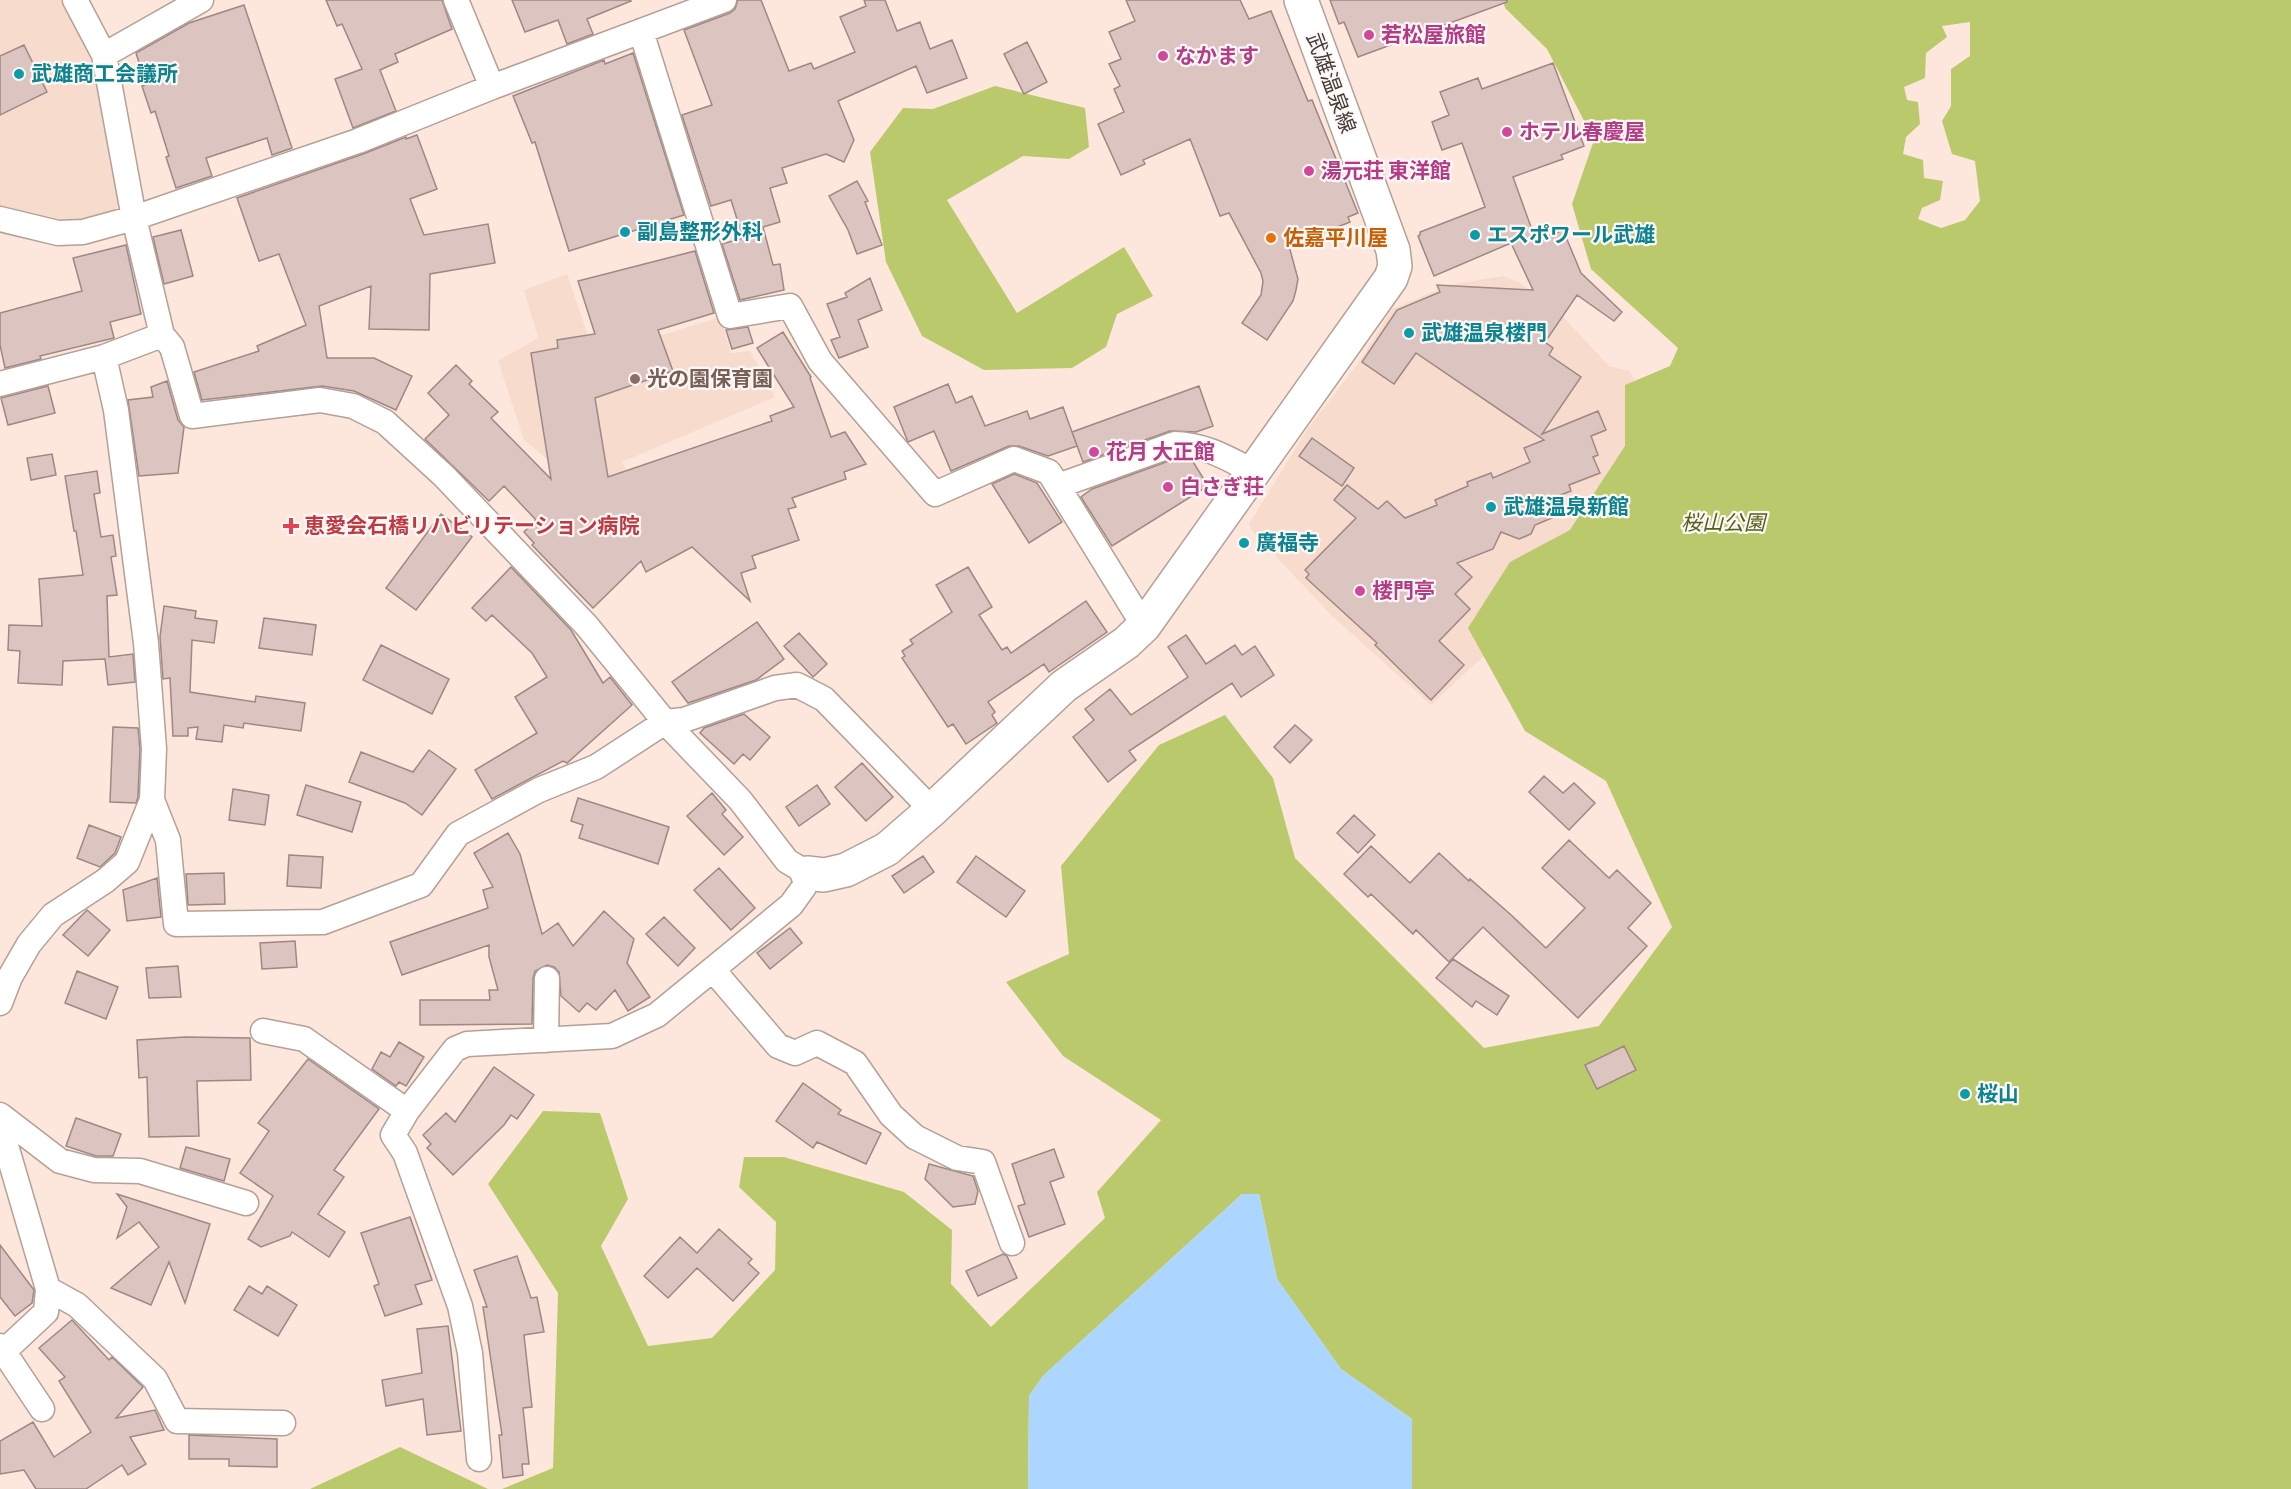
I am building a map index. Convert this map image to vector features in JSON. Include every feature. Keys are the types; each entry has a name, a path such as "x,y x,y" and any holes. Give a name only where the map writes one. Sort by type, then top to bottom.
{"street":[{"path":"75,0 104,55 134,218 162,335 172,347 192,416 320,400 353,406 385,422 444,476 587,626 665,722 740,800 787,861 807,873 804,887 791,905 657,1015 612,1036 467,1044 455,1049 407,1112 393,1135 405,1153 460,1306 470,1353 479,1459"},
{"path":"104,55 201,0"},
{"path":"456,0 492,87"},
{"name":"武雄温泉線","path":"807,873 824,875 846,870 888,849 1064,686 1126,643 1144,626 1391,278 1395,266 1393,250 1301,0"},
{"path":"0,219 58,233 83,232 134,218 358,141 710,2"},
{"path":"641,31 730,316 790,306 820,361 935,494 1014,459 1049,472 1144,626"},
{"path":"0,384 104,357 162,335"},
{"path":"0,1003 10,977 29,944 53,915 105,881 127,862 152,800 154,749 146,643 116,410 104,357"},
{"path":"1058,486 1175,444 1194,444 1206,448 1254,472"},
{"path":"152,800 168,840 176,924 323,921 421,885 458,834 539,790 596,767 665,722 684,720 775,688 797,685 824,699 932,810"},
{"path":"713,970 778,1046 795,1053 817,1043 855,1063 891,1115 915,1137 957,1158 983,1162 1012,1243"},
{"path":"546,1040 547,979"},
{"path":"263,1030 304,1039 407,1112"},
{"path":"0,1115 60,1161 94,1170 140,1171 246,1203"},
{"path":"0,1125 48,1289 46,1312 1,1350 42,1409"},
{"path":"48,1289 76,1305 155,1379 177,1421 283,1423"}],"shaded area":[{"path":"0,0 66,0 97,56 121,201 111,214 77,223 54,222 0,207"},
{"name":"光の園保育園","path":"567,274 595,356 720,317 726,324 724,330 731,353 750,351 775,397 622,462 631,479 592,496 524,440 498,361 538,338 524,290"},
{"path":"1503,276 1518,282 1555,308 1609,366 1630,371 1654,427 1503,638 1431,705 1332,616 1253,532 1249,524 1306,431 1359,362 1392,309 1449,285"}],"green space":[{"name":"桜山公園","path":"1503,0 2291,0 2291,1489 1412,1489 1412,1419 1341,1369 1277,1279 1259,1194 1242,1194 1043,1376 1029,1396 1028,1489 502,1489 553,1468 558,1293 488,1184 543,1111 600,1113 628,1199 601,1246 648,1346 712,1338 775,1270 776,1222 739,1187 744,1157 784,1157 904,1192 952,1230 951,1284 991,1327 1105,1218 1097,1192 1161,1120 1063,1056 1006,982 1069,954 1061,866 1159,745 1225,715 1273,778 1295,858 1484,1048 1599,1026 1672,927 1606,781 1525,731 1468,628 1510,562 1570,530 1625,446 1625,385 1670,366 1678,348 1591,269 1572,204 1594,140 1547,49 1505,8","holes":["1970,22 1970,56 1951,69 1951,106 1942,121 1952,154 1975,161 1980,201 1965,220 1941,228 1918,219 1922,208 1940,200 1943,181 1924,178 1923,160 1903,154 1906,137 1920,124 1918,102 1907,100 1904,87 1925,78 1926,53 1947,37 1942,26"]},
{"path":"995,86 1085,108 1089,147 1069,159 1023,156 947,200 1017,313 1124,247 1153,296 1117,314 1106,347 1072,368 984,370 922,336 886,262 870,152 903,108 933,109"},
{"path":"400,1447 488,1489 310,1489"}],"water":[{"path":"1242,1194 1259,1194 1277,1279 1341,1369 1412,1419 1412,1489 1028,1489 1029,1396 1043,1376"}],"building":[{"path":"326,0 442,0 452,29 395,54 398,62 380,70 396,111 353,128 335,79 362,69 342,24 337,26"},
{"path":"512,0 631,1 587,19 593,34 567,44 558,20 525,32"},
{"path":"738,0 761,0 789,71 811,63 814,69 855,52 840,17 866,6 864,0 885,0 897,31 920,22 930,49 952,40 967,78 927,93 916,66 838,101 854,140 844,162 826,154 782,168 787,183 770,188 780,222 763,227 773,265 780,264 784,290 740,300 722,244 743,238 731,200 711,206 682,115 712,105 684,30 730,13 735,9"},
{"path":"1126,0 1240,0 1249,19 1271,11 1308,101 1312,100 1358,213 1348,217 1350,222 1289,246 1298,279 1296,290 1293,301 1267,340 1242,323 1261,295 1263,281 1261,273 1229,213 1220,216 1190,139 1143,160 1145,164 1121,175 1098,124 1124,112 1114,89 1120,86 1109,64 1121,59 1109,32 1135,21"},
{"path":"1330,0 1507,0 1507,2 1358,57 1344,22 1339,24"},
{"path":"244,5 292,148 272,155 267,138 206,158 212,176 176,188 155,111 151,113 142,86 146,85 136,53 189,23"},
{"path":"1027,42 1047,82 1024,94 1004,54"},
{"name":"武雄商工会議所","path":"24,45 47,92 0,115 0,56"},
{"path":"633,53 684,215 569,251 535,142 532,143 513,96 604,60 605,64"},
{"path":"1553,63 1584,146 1561,155 1563,159 1513,177 1536,241 1563,230 1581,273 1622,312 1614,321 1577,295 1545,342 1553,348 1549,355 1581,377 1542,434 1598,411 1606,430 1591,436 1598,455 1593,457 1600,473 1569,485 1571,491 1553,498 1559,515 1535,525 1531,534 1519,539 1501,532 1493,549 1457,563 1472,577 1455,594 1470,609 1439,641 1464,665 1431,700 1375,645 1377,643 1306,578 1309,574 1305,570 1356,518 1334,500 1347,485 1378,509 1387,501 1405,518 1437,505 1435,500 1468,486 1467,482 1491,473 1493,478 1530,462 1524,448 1544,440 1416,353 1394,384 1362,362 1397,310 1440,292 1437,285 1533,290 1511,243 1434,276 1418,236 1420,232 1485,207 1462,143 1442,150 1432,122 1449,115 1440,92 1478,78 1482,89"},
{"path":"417,135 437,189 410,199 424,235 488,224 495,263 430,274 429,330 369,329 371,286 319,306 327,358 374,358 412,376 396,410 354,391 322,386 202,400 194,372 259,351 257,346 306,325 279,254 259,261 237,198"},
{"path":"857,181 868,201 865,202 882,245 857,254 848,230 829,196"},
{"path":"181,230 193,276 164,284 153,237"},
{"path":"126,245 141,314 110,322 114,338 40,356 41,359 5,368 0,345 0,313 82,291 73,258"},
{"path":"695,251 714,313 658,330 673,371 595,398 608,477 772,421 770,416 794,407 757,348 783,332 811,377 831,437 845,432 866,464 844,472 846,479 792,498 796,507 788,509 799,540 752,556 756,568 741,573 750,601 692,547 646,572 641,561 593,608 532,545 534,543 524,532 536,520 504,486 489,501 425,439 449,415 428,393 456,365 472,381 469,384 498,412 491,418 551,479 531,353 558,348 557,340 595,334 578,281"},
{"path":"870,278 882,310 858,320 868,347 839,358 831,340 840,337 827,304 847,297 845,293"},
{"path":"748,327 753,343 732,349 726,330"},
{"path":"167,381 178,420 184,427 178,473 139,476 128,400 153,397 151,387"},
{"path":"948,384 956,403 972,396 985,426 1027,411 1030,419 1063,407 1077,446 1048,456 1019,446 1009,446 951,471 934,431 908,442 894,407"},
{"path":"48,386 55,413 8,425 1,398"},
{"path":"1199,386 1213,426 1196,432 1170,431 1083,462 1072,432"},
{"path":"1312,438 1354,468 1342,486 1299,456"},
{"path":"52,454 56,475 31,480 27,458"},
{"path":"1177,458 1192,460 1208,486 1112,546 1081,497 1092,489"},
{"path":"97,471 100,493 94,494 101,537 113,535 116,556 111,557 117,595 107,596 109,657 133,654 135,682 108,685 105,659 63,661 62,685 18,683 20,651 8,650 9,625 42,626 39,579 83,575 65,476"},
{"path":"1014,474 1037,483 1062,522 1029,543 992,484"},
{"path":"441,514 472,537 416,610 386,588"},
{"path":"511,567 571,630 603,683 610,677 632,705 567,763 563,761 492,799 475,770 537,733 515,697 547,677 532,653 492,615 486,621 472,608"},
{"path":"968,567 992,607 979,615 1002,650 1007,647 1011,653 1086,601 1107,632 1049,672 1044,664 988,702 995,712 992,715 997,723 966,744 953,724 948,727 902,658 905,656 902,651 913,644 910,640 952,612 936,585"},
{"path":"164,606 196,611 195,618 217,621 214,643 192,640 190,692 255,702 256,696 305,703 301,731 244,723 243,728 224,725 222,742 196,739 198,727 188,728 188,736 173,736 170,678 163,679 160,637"},
{"path":"264,618 316,625 312,655 259,648"},
{"path":"757,622 784,659 756,680 688,703 672,682"},
{"path":"799,633 827,664 813,677 784,646"},
{"path":"1186,635 1206,664 1235,645 1242,655 1255,646 1274,675 1241,697 1232,683 1129,751 1136,760 1108,782 1073,737 1094,720 1085,709 1110,689 1131,715 1188,677 1168,647"},
{"path":"381,645 449,679 432,714 363,680"},
{"path":"744,714 770,737 750,760 743,754 734,764 700,733 704,728"},
{"path":"1295,725 1312,740 1290,763 1274,747"},
{"path":"113,727 138,728 140,749 136,803 110,802"},
{"path":"429,750 456,769 422,815 405,803 349,782 361,752 413,772"},
{"path":"862,763 893,797 866,821 835,787"},
{"path":"1544,776 1563,793 1574,783 1595,803 1569,830 1529,792"},
{"path":"306,785 361,802 352,832 297,815"},
{"path":"817,785 830,804 799,826 786,807"},
{"path":"233,789 269,795 265,825 229,820"},
{"path":"712,793 726,810 722,814 743,837 724,855 687,816"},
{"path":"578,798 669,827 658,864 579,838 583,825 571,821"},
{"path":"1354,815 1375,835 1358,853 1337,833"},
{"path":"89,825 121,837 115,853 100,867 77,858"},
{"path":"508,833 520,854 542,934 558,923 573,946 604,911 634,939 627,963 650,997 628,1011 615,990 596,1010 587,1003 579,1012 561,996 559,972 547,965 535,971 533,978 532,1024 420,1025 420,1000 490,1000 489,990 498,990 489,957 489,945 402,975 390,942 488,908 483,890 493,887 474,853"},
{"path":"1569,840 1609,878 1617,870 1651,903 1628,928 1647,946 1578,1018 1483,927 1449,962 1416,930 1413,934 1371,894 1368,897 1344,874 1371,846 1410,883 1439,853 1546,948 1585,908 1542,868"},
{"path":"289,855 323,857 321,888 287,886"},
{"path":"923,856 934,872 904,893 892,876"},
{"path":"976,856 1025,891 1006,917 957,882"},
{"path":"719,868 755,908 731,930 694,890"},
{"path":"224,873 225,904 188,905 186,874"},
{"path":"157,878 161,917 127,921 123,890"},
{"path":"87,910 110,930 88,956 63,935"},
{"path":"664,917 695,948 678,966 646,934"},
{"path":"790,928 802,943 770,969 757,953"},
{"path":"295,941 297,967 262,969 260,943"},
{"path":"1453,959 1509,996 1497,1015 1476,1001 1472,1007 1436,978"},
{"path":"178,966 181,997 149,998 146,968"},
{"path":"77,971 118,987 106,1019 65,1003"},
{"path":"185,1037 250,1038 251,1080 197,1081 199,1136 149,1137 147,1077 139,1078 137,1040"},
{"path":"399,1042 424,1057 406,1086 399,1082 396,1086 372,1069 381,1052 390,1057"},
{"path":"1624,1046 1636,1070 1597,1089 1585,1065"},
{"path":"308,1059 379,1109 334,1170 344,1177 318,1214 345,1232 329,1257 292,1232 290,1236 261,1247 248,1239 273,1196 240,1173 269,1131 258,1123"},
{"path":"494,1067 534,1095 517,1119 511,1115 504,1125 453,1175 427,1148 431,1144 423,1135 446,1113 455,1122"},
{"path":"803,1083 841,1110 838,1114 881,1133 866,1164 817,1142 813,1148 776,1121"},
{"path":"76,1118 121,1134 113,1156 96,1156 66,1146"},
{"path":"186,1147 230,1159 224,1181 180,1168"},
{"path":"1054,1149 1064,1177 1050,1182 1065,1224 1029,1237 1018,1206 1025,1204 1012,1164"},
{"path":"929,1164 973,1176 978,1191 975,1204 953,1207 925,1179"},
{"path":"117,1194 210,1224 185,1303 169,1262 151,1305 111,1288 159,1247 139,1222 117,1238 127,1207"},
{"path":"410,1217 432,1280 415,1285 422,1304 385,1316 374,1286 379,1284 361,1233"},
{"path":"719,1229 752,1259 748,1263 759,1273 733,1301 697,1268 668,1298 644,1276 680,1237 697,1253"},
{"path":"0,1245 34,1290 32,1303 15,1316 0,1297"},
{"path":"1003,1254 1007,1256 1017,1278 978,1296 966,1271"},
{"path":"517,1256 531,1298 537,1297 544,1332 524,1335 532,1407 523,1408 529,1464 522,1464 523,1475 503,1478 499,1435 502,1435 483,1307 487,1307 474,1270"},
{"path":"249,1286 262,1294 267,1286 297,1305 278,1336 234,1310"},
{"path":"72,1320 109,1360 112,1357 143,1387 116,1418 155,1410 164,1430 130,1437 146,1464 128,1475 122,1465 86,1489 36,1489 24,1470 0,1474 0,1441 33,1422 54,1457 91,1432 59,1381 65,1377 39,1348"},
{"path":"448,1326 461,1431 427,1435 423,1399 386,1406 382,1380 422,1373 417,1329"},
{"path":"189,1435 277,1439 277,1467 229,1466 229,1459 189,1459"}],"place":[{"name":"若松屋旅館","path":"1369,35"},
{"name":"なかます","path":"1163,56"},
{"name":"武雄商工会議所","path":"19,74"},
{"name":"ホテル春慶屋","path":"1507,132"},
{"name":"湯元荘 東洋館","path":"1309,171"},
{"name":"副島整形外科","path":"625,232"},
{"name":"エスポワール武雄","path":"1475,235"},
{"name":"佐嘉平川屋","path":"1271,238"},
{"name":"武雄温泉楼門","path":"1409,333"},
{"name":"光の園保育園","path":"635,379"},
{"name":"花月 大正館","path":"1094,452"},
{"name":"白さぎ荘","path":"1168,487"},
{"name":"武雄温泉新館","path":"1491,507"},
{"name":"恵愛会石橋リハビリテーション病院","path":"291,526"},
{"name":"廣福寺","path":"1244,543"},
{"name":"楼門亭","path":"1360,591"},
{"name":"桜山","path":"1965,1094"}]}
